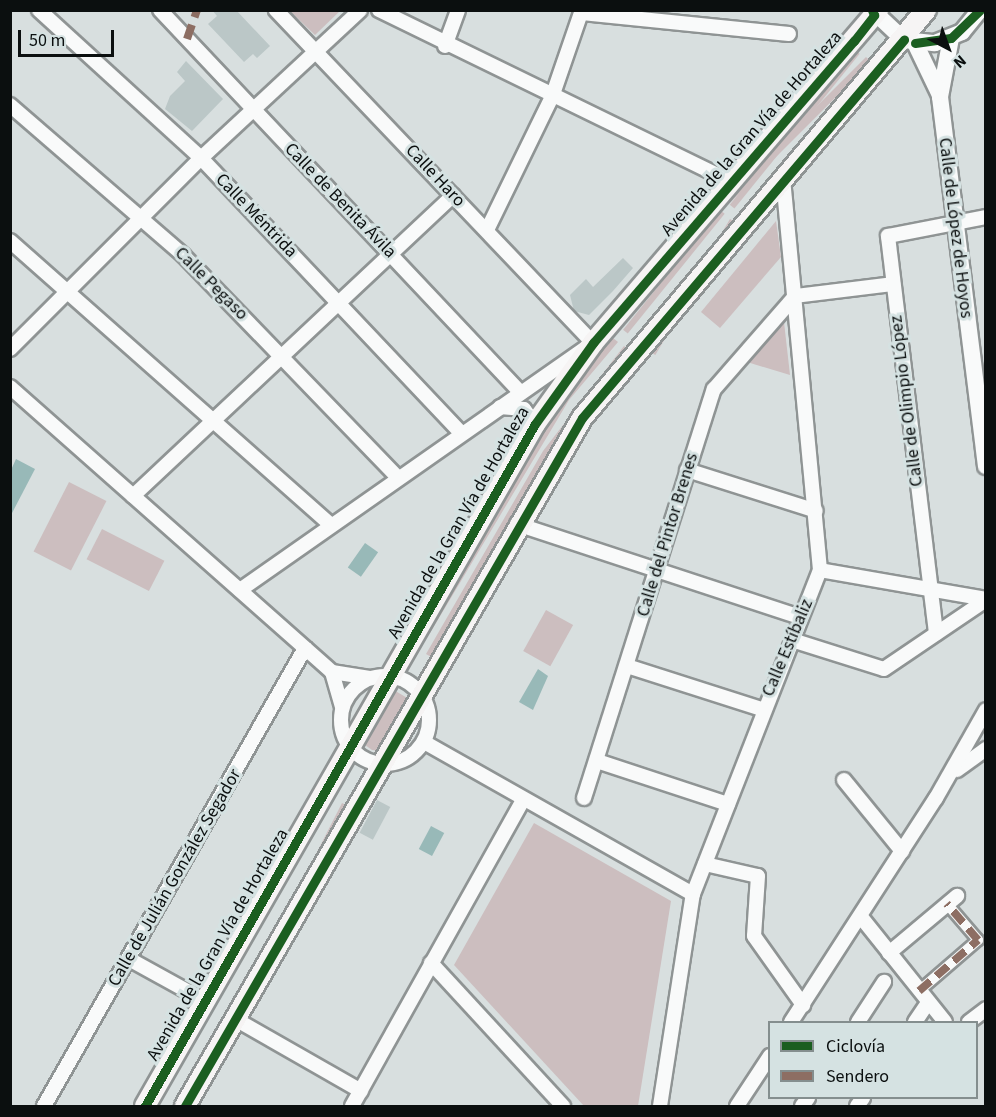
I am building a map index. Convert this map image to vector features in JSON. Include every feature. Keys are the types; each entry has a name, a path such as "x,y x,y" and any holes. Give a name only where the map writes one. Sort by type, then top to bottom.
{"main road":[{"path":"185,1107 517,524 582,418 783,178 909,41 926,10"},
{"name":"Avenida de la Gran Vía de Hortaleza","path":"145,1107 535,424 592,343 875,12"}],"street":[{"name":"Calle Méntrida","path":"39,10 201,158 461,433"},
{"name":"Calle de Benita Ávila","path":"160,10 521,393"},
{"name":"Calle Haro","path":"276,10 592,343"},
{"path":"10,349 201,158 314,50 360,10"},
{"path":"379,10 445,46 732,182"},
{"path":"445,46 458,10"},
{"path":"875,12 909,41 951,38 980,10"},
{"path":"487,230 552,97 582,11 789,34"},
{"name":"Calle de López de Hoyos","path":"951,38 940,97 986,466"},
{"name":"Calle de López de Hoyos","path":"909,41 940,97"},
{"name":"Calle Pegaso","path":"10,105 141,217 283,356 398,478"},
{"name":"Calle Estíbaliz","path":"660,1107 693,894 762,709 820,570 783,178"},
{"path":"133,496 341,304 453,196"},
{"path":"955,225 986,217"},
{"name":"Calle de Olimpio López","path":"936,633 888,236 955,225"},
{"path":"10,241 330,524"},
{"path":"795,296 893,284"},
{"name":"Calle del Pintor Brenes","path":"584,798 714,389 795,296"},
{"path":"240,590 330,524 592,343"},
{"path":"10,387 332,672 370,678 390,676 420,694 430,721 424,742 406,760 380,764 350,747 332,672"},
{"path":"498,407 524,409 535,424"},
{"path":"687,470 816,511"},
{"path":"517,524 658,567 800,617"},
{"path":"820,570 986,599"},
{"path":"792,639 884,669 986,599"},
{"name":"Calle de Julián González Segador","path":"44,1107 305,648"},
{"path":"627,666 762,709"},
{"path":"342,708 355,687 370,678"},
{"path":"792,1021 936,798 986,710"},
{"path":"424,742 693,894"},
{"path":"936,798 969,758 986,749"},
{"path":"597,761 728,804"},
{"path":"844,780 902,851"},
{"path":"352,1107 523,800"},
{"path":"705,864 758,876 754,936 803,1005"},
{"path":"889,953 952,900 978,940 919,991"},
{"path":"861,917 943,1021"},
{"path":"129,959 205,1001"},
{"path":"431,963 563,1107"},
{"path":"859,1021 884,982"},
{"path":"916,1021 928,1003"},
{"path":"971,1021 986,1009"},
{"path":"235,1019 361,1091"},
{"path":"737,1107 768,1059"}],"shaded area":[{"path":"290,11 340,11 315,35"},
{"path":"855,50 860,54 734,208 730,205"},
{"path":"866,57 871,62 730,203 725,198"},
{"path":"720,210 725,214 628,333 623,330"},
{"path":"730,219 735,222 655,355 650,352"},
{"path":"776,221 781,257 720,328 701,312"},
{"path":"784,322 790,375 747,362"},
{"path":"613,338 618,342 569,400 430,633 425,630 522,460 571,387"},
{"path":"624,346 628,349 540,470 433,658 426,654 543,451"},
{"path":"69,482 106,501 71,571 34,551"},
{"path":"102,529 164,561 149,591 87,559"},
{"path":"546,610 573,625 550,666 523,651"},
{"path":"392,689 409,699 379,751 372,750 361,742"},
{"path":"342,803 348,806 315,871 309,868"},
{"path":"534,823 671,901 638,1106 584,1106 454,965"}],"water":[{"path":"16,459 35,469 11,515 11,470"},
{"path":"365,543 378,552 361,577 348,568"},
{"path":"538,669 548,676 533,710 519,702"},
{"path":"431,826 444,833 432,856 419,849"}],"building":[{"path":"212,10 236,10 270,46 257,58 253,54 244,62 208,24 217,16"},
{"path":"186,61 223,99 192,131 165,109 170,96 185,81 177,72"},
{"path":"623,258 633,268 613,291 589,315 574,311 570,295 586,279 593,287"},
{"path":"377,800 390,807 373,840 360,833"}],"marked path":[{"path":"187,39 197,10"},
{"path":"919,991 978,940 947,904"}],"cycle path":[{"path":"145,1106 535,424 593,343 854,41 874,15 872,10"},
{"path":"915,43 951,38 980,10"},
{"path":"185,1106 582,418 904,40"}]}
